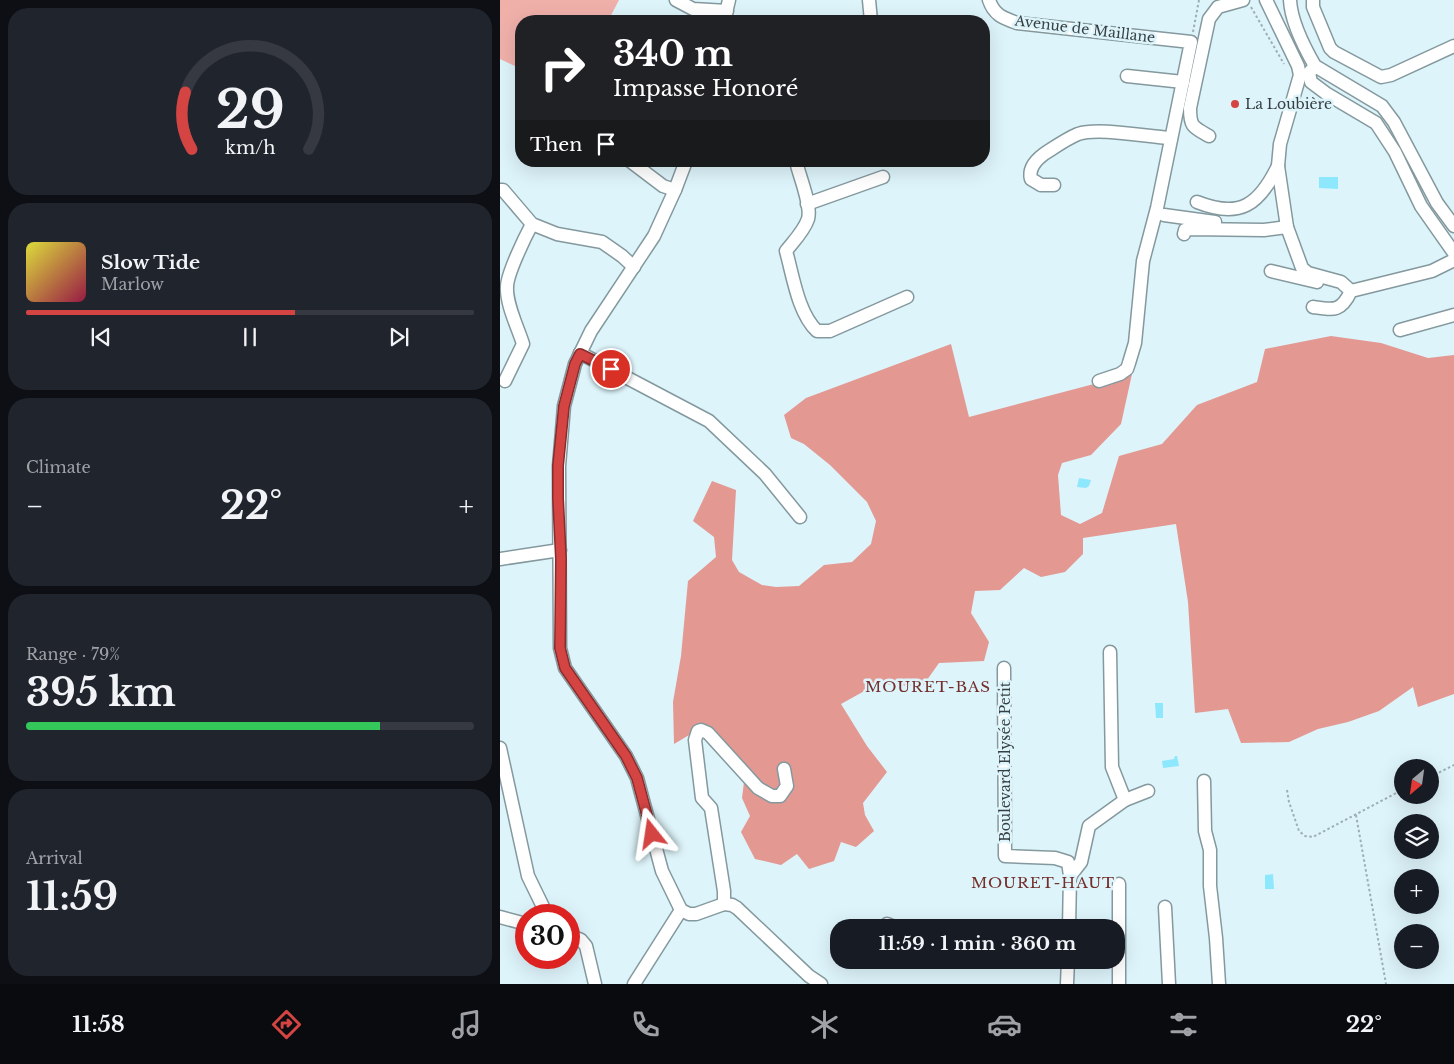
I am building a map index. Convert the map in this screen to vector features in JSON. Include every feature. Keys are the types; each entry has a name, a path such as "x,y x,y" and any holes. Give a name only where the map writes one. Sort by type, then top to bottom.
{"street":[{"path":"676,0 693,9 727,9"},
{"path":"869,0 870,15"},
{"name":"Avenue de Maillane","path":"989,0 994,11 1003,18 1017,23 1191,42"},
{"path":"1209,136 1192,127 1190,108 1209,19 1218,7 1243,0"},
{"path":"1266,0 1298,66 1300,76 1280,144 1278,166 1287,227 1302,268 1308,273 1341,282 1351,291"},
{"path":"1290,0 1290,11 1315,66 1382,106 1394,122 1437,203 1454,226"},
{"path":"1313,0 1313,7 1330,48 1381,77 1391,75 1454,46"},
{"path":"1099,381 1120,374 1127,369 1130,363 1135,343 1143,260 1157,208 1191,42"},
{"path":"1315,66 1310,73 1310,82 1326,94 1376,124 1395,152 1421,206 1454,253"},
{"path":"1127,76 1183,80"},
{"path":"1054,185 1041,185 1031,179 1032,167 1048,151 1076,135 1096,132 1170,138"},
{"path":"1198,202 1211,207 1225,209 1241,207 1255,201 1265,191 1278,166"},
{"path":"638,167 663,186 675,190"},
{"path":"684,167 654,236 591,331 575,364 564,406 558,466 560,648 565,668 630,763 637,778 662,871 681,910 689,914 696,914 724,904 738,908 809,976 820,984"},
{"path":"798,167 807,204 808,218 786,252 798,295 809,323 817,331 830,331 907,297"},
{"path":"807,204 883,177"},
{"path":"500,190 503,190 532,224 557,234 602,242 634,267"},
{"path":"1164,215 1215,222 1216,229"},
{"path":"505,380 523,344 508,300 507,286 524,239 532,224"},
{"path":"1184,234 1185,230 1190,228 1264,230 1287,227"},
{"path":"1271,271 1351,291 1432,271 1454,260"},
{"path":"1313,307 1333,310 1343,305 1351,291"},
{"path":"1400,330 1454,315"},
{"path":"580,354 709,421 766,474 800,517"},
{"path":"500,559 560,550"},
{"path":"1110,652 1112,767 1125,800"},
{"name":"Boulevard Elysée Petit","path":"1004,668 1006,856 1055,858 1068,862 1070,876"},
{"path":"724,904 724,891 711,808 704,801 699,786 697,734 701,730 708,733 758,788 772,796 780,796 786,788 784,768"},
{"path":"500,748 528,876 541,904"},
{"path":"1204,781 1204,831 1210,850 1210,886 1219,984"},
{"path":"1069,919 1070,876 1082,862 1089,826 1125,800 1148,791"},
{"path":"1118,884 1119,984"},
{"path":"1165,907 1169,984"},
{"path":"634,984 681,910"},
{"path":"500,917 515,921"},
{"path":"580,940 586,946 595,984"},
{"path":"1067,984 1068,969"}],"path":[{"path":"1191,42 1199,0"},
{"path":"1250,0 1252,8 1284,65"},
{"path":"1439,772 1454,765"},
{"path":"1287,790 1299,831 1304,836 1314,837 1394,794"},
{"path":"1356,815 1386,984"}],"shaded area":[{"path":"500,0 619,0 611,15 515,15 515,66 500,59"},
{"path":"1331,336 1381,343 1428,358 1454,355 1454,694 1418,707 1413,687 1379,711 1348,722 1318,729 1289,742 1241,743 1228,709 1195,713 1188,602 1176,524 1083,538 1083,554 1065,572 1041,577 1024,568 1000,590 975,591 971,613 989,642 984,661 939,663 922,687 877,684 841,704 867,746 887,772 863,803 865,815 874,831 856,847 841,842 834,861 809,869 797,854 781,865 755,859 741,832 750,816 742,798 744,782 713,749 701,728 674,744 673,702 681,656 688,581 716,557 714,537 693,521 712,481 736,490 732,560 739,572 762,585 776,587 799,586 824,565 852,562 871,544 876,521 867,502 830,465 804,444 791,438 784,415 806,398 951,344 969,417 1132,374 1121,424 1091,455 1062,463 1058,475 1061,515 1080,524 1102,513 1119,456 1162,444 1197,405 1257,382 1265,349"}],"water":[{"path":"1319,177 1338,177 1338,189 1319,188"},
{"path":"1079,478 1091,480 1089,486 1086,488 1077,487"},
{"path":"1155,703 1163,703 1163,718 1156,718"},
{"path":"1177,756 1179,766 1163,768 1162,761 1174,759"},
{"path":"1273,874 1274,889 1265,889 1265,875"}],"place":[{"name":"La Loubière","path":"1235,104"}],"district":[{"name":"MOURET-BAS","path":"928,687"},
{"name":"MOURET-HAUT","path":"1043,883"}],"route":[{"path":"611,369 580,354 575,364 564,406 558,466 561,559 560,648 565,668 626,756 637,778 652,834"}]}
